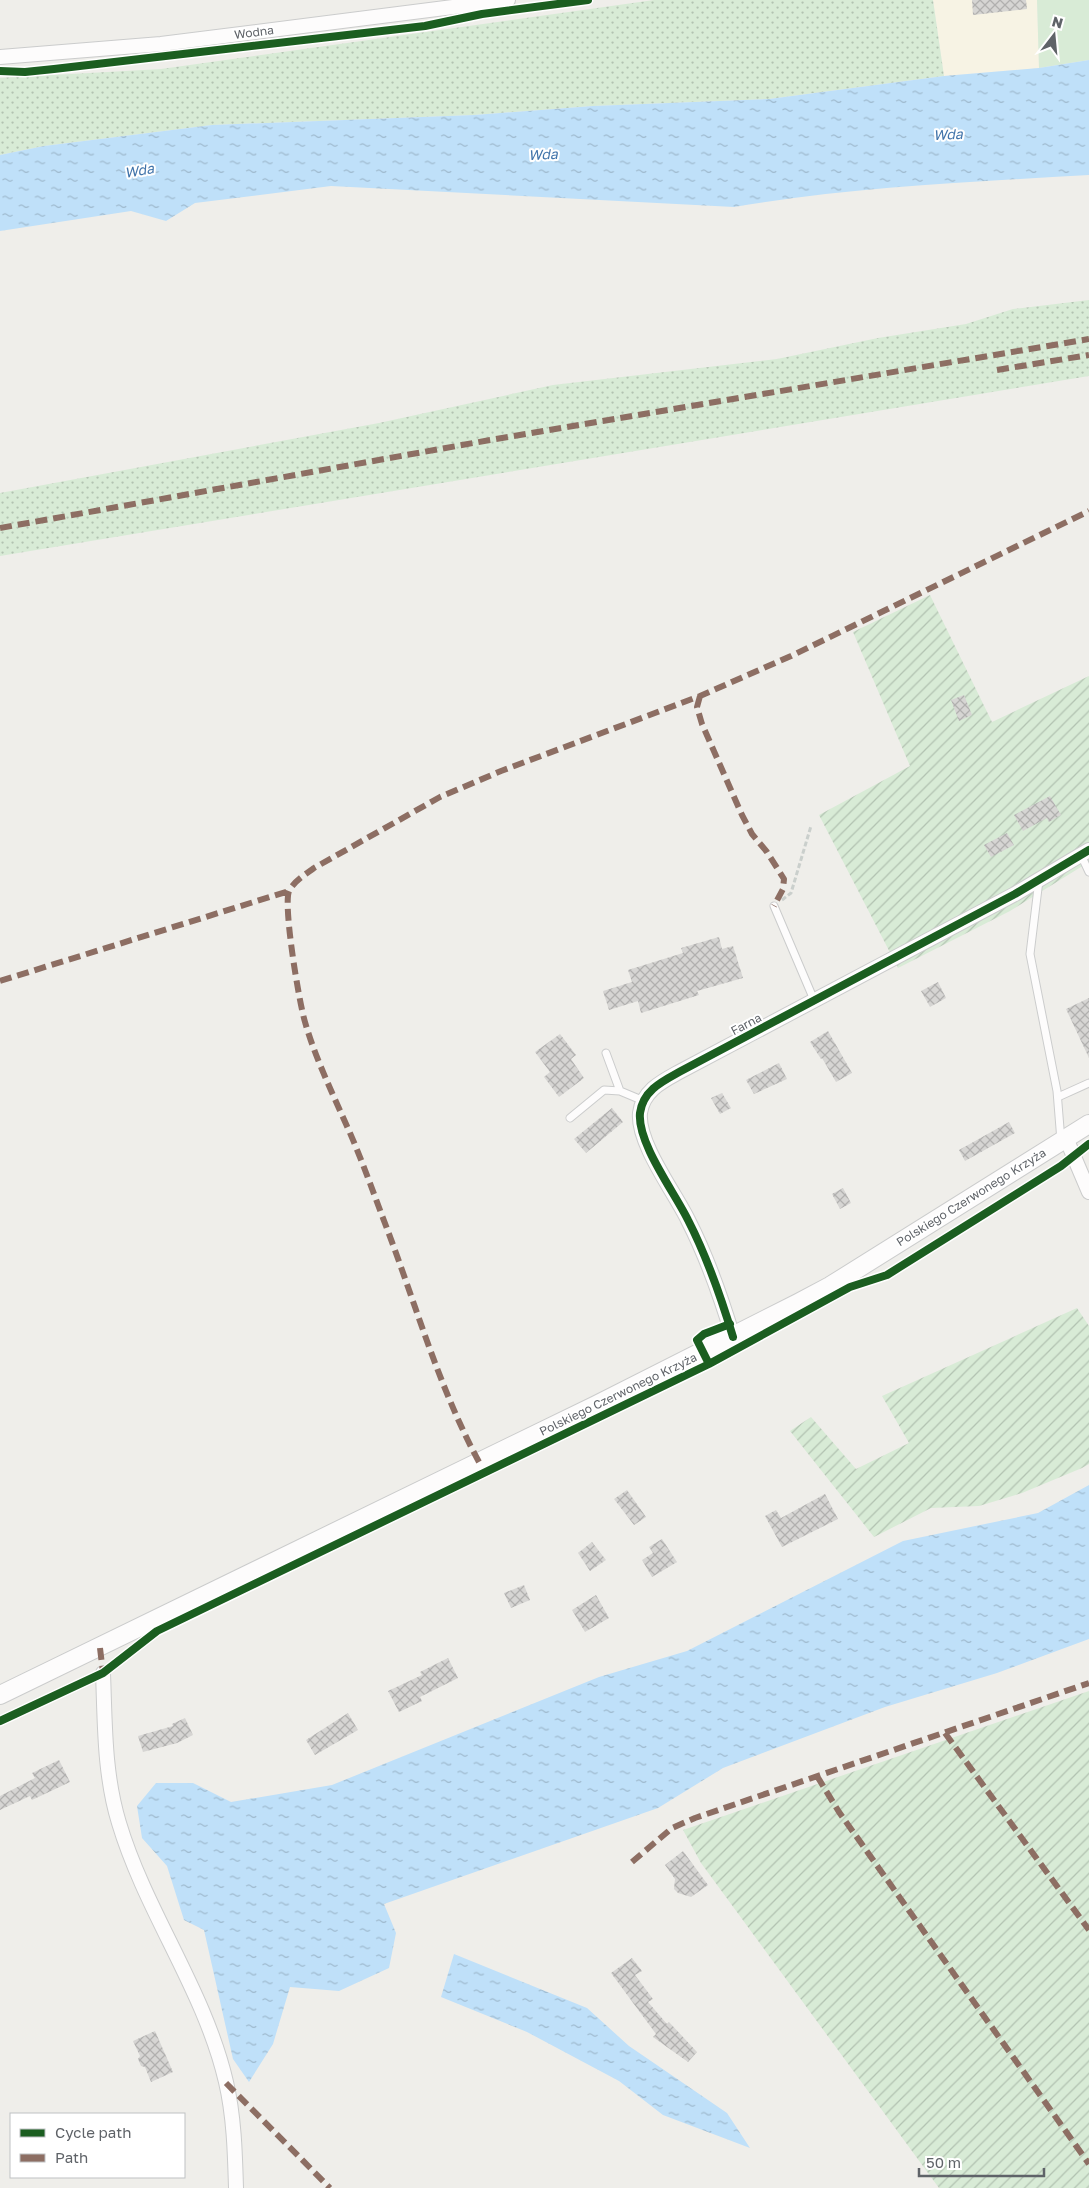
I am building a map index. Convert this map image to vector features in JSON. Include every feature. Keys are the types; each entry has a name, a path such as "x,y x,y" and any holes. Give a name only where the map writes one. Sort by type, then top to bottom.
{"street":[{"name":"Wodna","path":"0,57 161,44 508,0"},
{"name":"Farna","path":"644,1101 658,1083 1040,880 1085,852"},
{"path":"644,1101 640,1113 646,1141 658,1167 688,1220 709,1266 734,1337"},
{"name":"Polskiego Czerwonego Krzyża","path":"0,1695 734,1337 830,1286 1089,1124"},
{"path":"1064,1140 1089,1192"},
{"path":"103,1673 106,1753 119,1823 134,1863 197,2000 216,2051 226,2083 236,2188"}],"lane":[{"path":"1085,852 1089,872"},
{"path":"1040,880 1030,954 1058,1097 1064,1140"},
{"path":"774,906 814,1000"},
{"path":"606,1053 620,1090"},
{"path":"1058,1097 1089,1083"},
{"path":"570,1118 604,1090 620,1090 644,1101"}],"path":[{"path":"774,906 792,893 811,826"}],"shaded area":[{"path":"933,0 1037,0 1039,68 944,76"}],"green space":[{"path":"654,0 933,0 944,76 769,99 593,106 474,115 212,125 44,146 0,155 0,78 161,69"},
{"path":"1037,0 1089,0 1089,60 1039,68"},
{"path":"1089,300 1089,376 0,556 0,493 379,423 553,385 777,359 878,338 966,324 1013,309"},
{"path":"930,595 992,722 1089,676 1089,862 1010,911 898,968 819,815 910,766 853,632"},
{"path":"1077,1308 1089,1326 1089,1464 1082,1468 1022,1493 979,1506 931,1508 874,1537 790,1431 811,1417 856,1469 909,1443 882,1396"},
{"path":"1089,1691 1089,2188 939,2188 701,1863 683,1830"}],"water":[{"name":"Wda","path":"1089,60 1089,175 866,190 734,207 331,186 195,203 166,221 131,211 0,231 0,155 44,146 212,125 474,115 593,106 769,99 944,76 1039,68"},
{"path":"1089,1485 1089,1639 997,1673 885,1707 723,1768 658,1808 384,1904 396,1933 389,1968 339,1991 290,1987 273,2044 249,2082 233,2059 204,1930 184,1920 167,1866 142,1838 137,1806 156,1783 193,1783 231,1802 332,1785 599,1677 687,1651 903,1541 1038,1513"},
{"path":"454,1954 587,2008 629,2046 727,2113 750,2148 663,2115 619,2081 527,2032 441,1997"}],"building":[{"path":"972,0 1026,0 1027,9 973,15"},
{"path":"964,695 972,715 959,721 951,700"},
{"path":"1050,796 1061,815 1049,822 1047,818 1023,831 1014,815"},
{"path":"1007,833 1014,845 991,857 984,845"},
{"path":"719,937 722,949 733,946 743,978 697,991 699,995 641,1013 638,1001 609,1010 603,991 632,982 628,970 683,953 681,948"},
{"path":"938,982 946,998 930,1007 921,991"},
{"path":"1089,998 1089,1058 1066,1009"},
{"path":"828,1031 852,1073 836,1082 810,1042"},
{"path":"560,1034 576,1055 571,1059 584,1078 559,1097 544,1077 550,1072 535,1052"},
{"path":"779,1063 787,1079 754,1094 746,1080"},
{"path":"722,1093 731,1108 720,1114 711,1098"},
{"path":"612,1108 623,1122 586,1153 574,1139"},
{"path":"1009,1122 1015,1133 965,1161 959,1150"},
{"path":"843,1188 851,1203 840,1209 832,1194"},
{"path":"627,1490 646,1517 634,1525 614,1499"},
{"path":"825,1494 838,1519 782,1547 765,1516 776,1510 781,1518"},
{"path":"662,1539 677,1562 652,1577 642,1560 653,1553 649,1547"},
{"path":"592,1542 606,1560 590,1571 578,1553"},
{"path":"524,1585 530,1600 511,1608 504,1593"},
{"path":"596,1595 609,1618 585,1632 572,1610"},
{"path":"448,1658 458,1678 420,1697 422,1701 399,1712 388,1691 422,1675 420,1672"},
{"path":"348,1713 358,1730 315,1755 306,1740"},
{"path":"185,1718 193,1735 177,1743 143,1752 138,1736 173,1726 172,1724"},
{"path":"59,1760 70,1782 32,1800 30,1796 0,1810 0,1796 35,1778 32,1773"},
{"path":"683,1851 708,1885 691,1897 678,1893 674,1889 675,1879 665,1865"},
{"path":"632,1958 642,1971 635,1975 653,1999 648,2002 667,2024 669,2022 697,2052 688,2062 653,2037 656,2034 611,1973"},
{"path":"155,2031 173,2072 151,2082 145,2067 141,2066 138,2059 140,2056 133,2041"}],"marked path":[{"path":"0,528 490,440 1089,339"},
{"path":"997,370 1089,355"},
{"path":"479,1462 440,1376 367,1175 309,1035 292,955 288,915 288,900 291,887 314,868 440,797 501,771 700,696 791,656 1089,511"},
{"path":"700,696 697,707 702,724 742,815 752,834 767,852 784,879 783,889 774,906"},
{"path":"0,981 289,891"},
{"path":"100,1648 103,1673"},
{"path":"632,1862 672,1828 695,1818 1089,1683"},
{"path":"945,1733 1089,1930"},
{"path":"817,1776 839,1812 1089,2164"},
{"path":"226,2083 330,2188"}],"cycle path":[{"path":"0,71 25,72 54,69 425,26 482,14 588,0"},
{"path":"733,1337 718,1292 695,1234 644,1139 640,1113 645,1098 655,1087 674,1075 1015,894 1089,850"},
{"path":"0,1721 103,1673 157,1631 709,1364 850,1287 887,1275 1061,1166 1089,1144"},
{"path":"709,1364 697,1340 704,1334 730,1324"}]}
